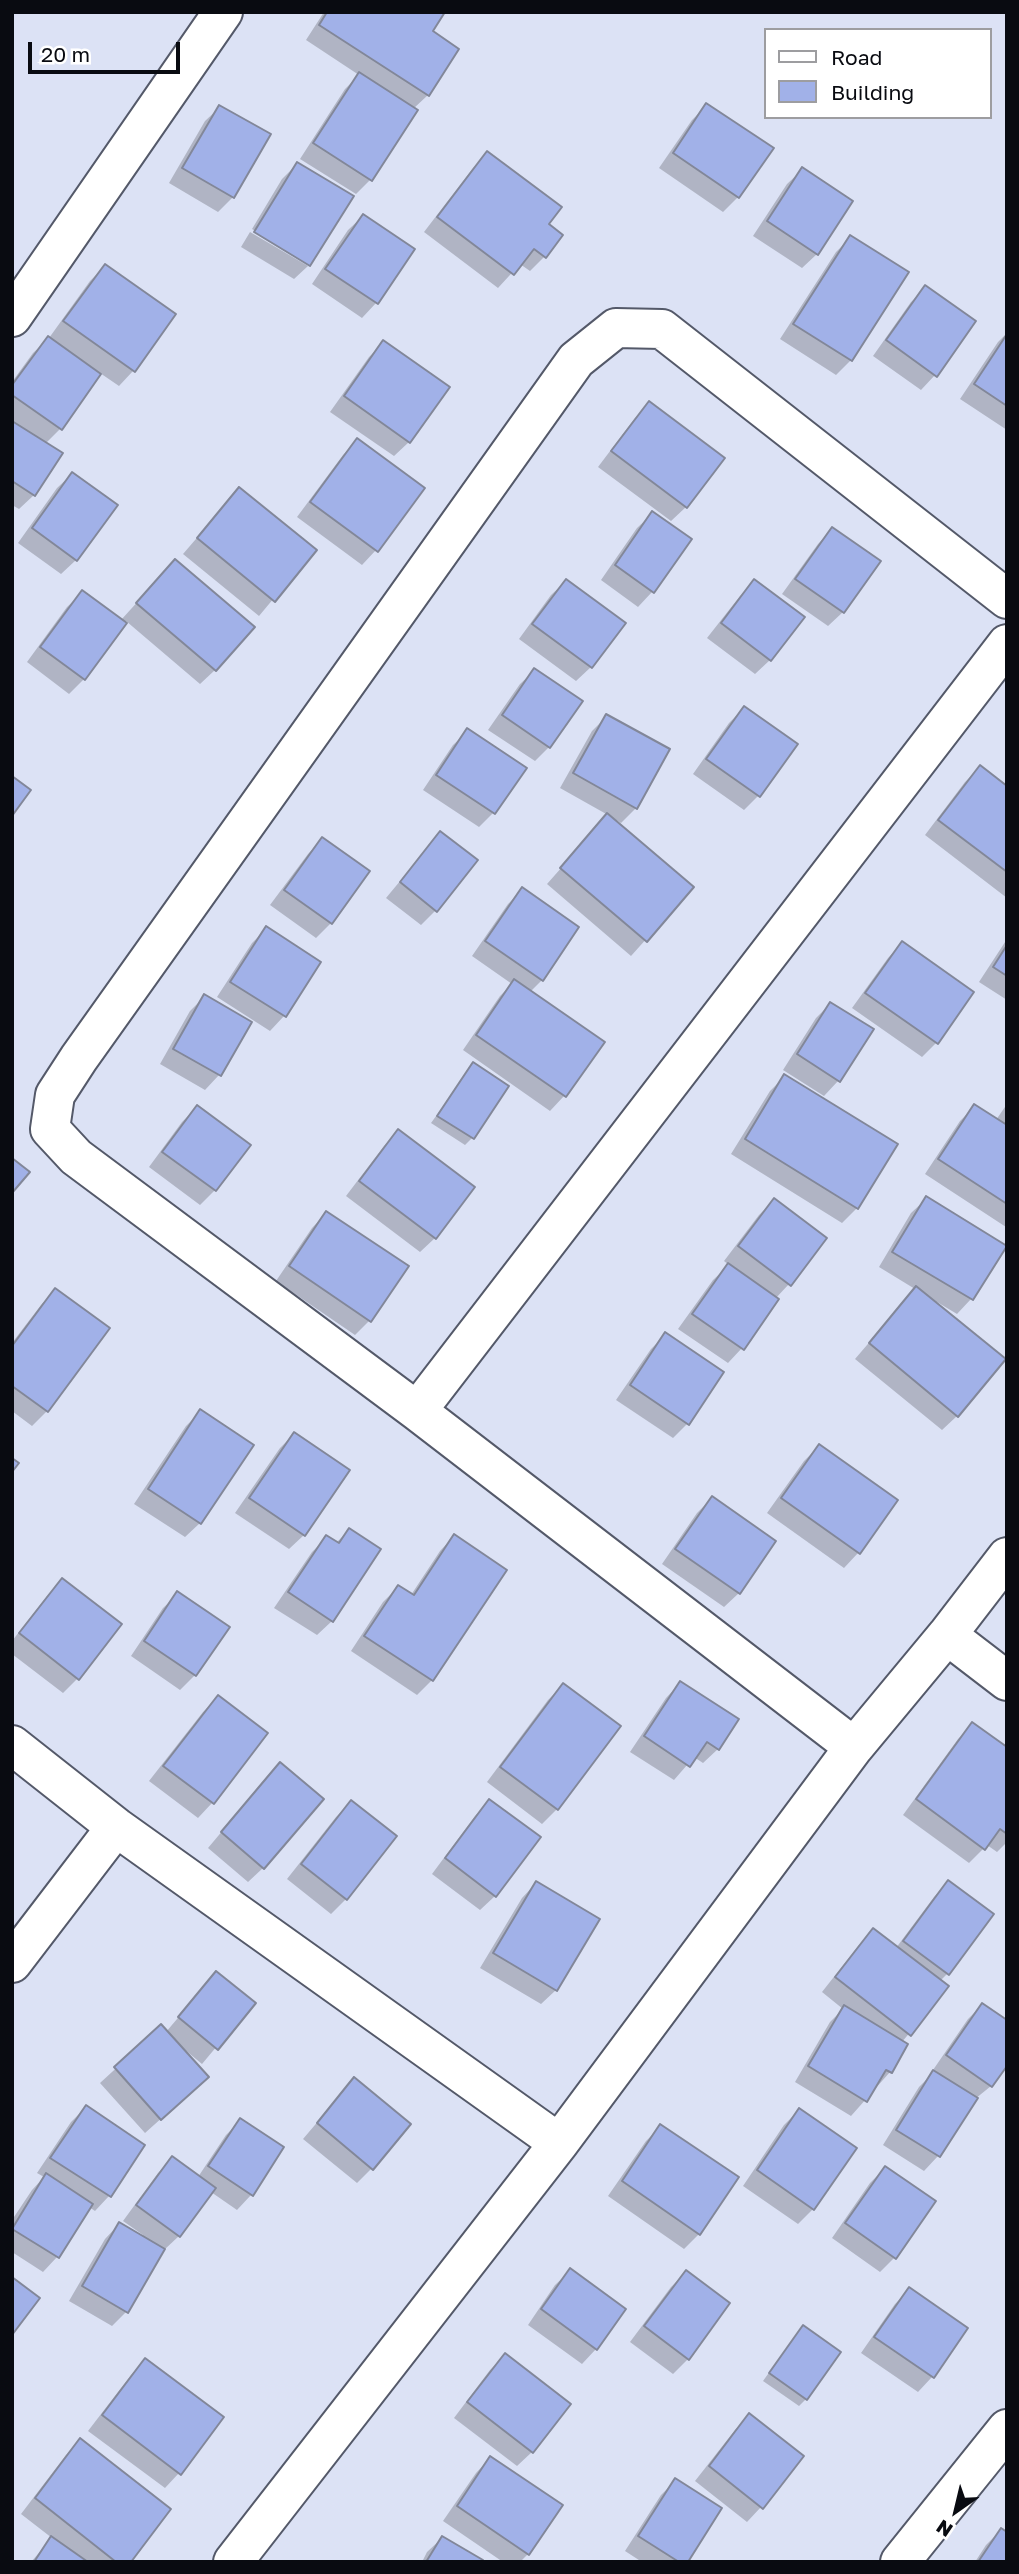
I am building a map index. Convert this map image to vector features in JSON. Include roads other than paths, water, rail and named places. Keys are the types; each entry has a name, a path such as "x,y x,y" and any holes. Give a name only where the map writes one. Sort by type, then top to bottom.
{"street":[{"path":"12,317 223,12"},
{"path":"854,1747 417,1411 76,1157 50,1129 55,1095 79,1058 576,360 616,328 662,330 1007,599"},
{"path":"417,1411 1007,644"},
{"path":"233,2562 559,2143 854,1747 947,1635 1007,1557"},
{"path":"947,1635 1007,1681"},
{"path":"12,1745 116,1827 559,2143"},
{"path":"12,1963 116,1827"},
{"path":"900,2562 1007,2429"}]}
